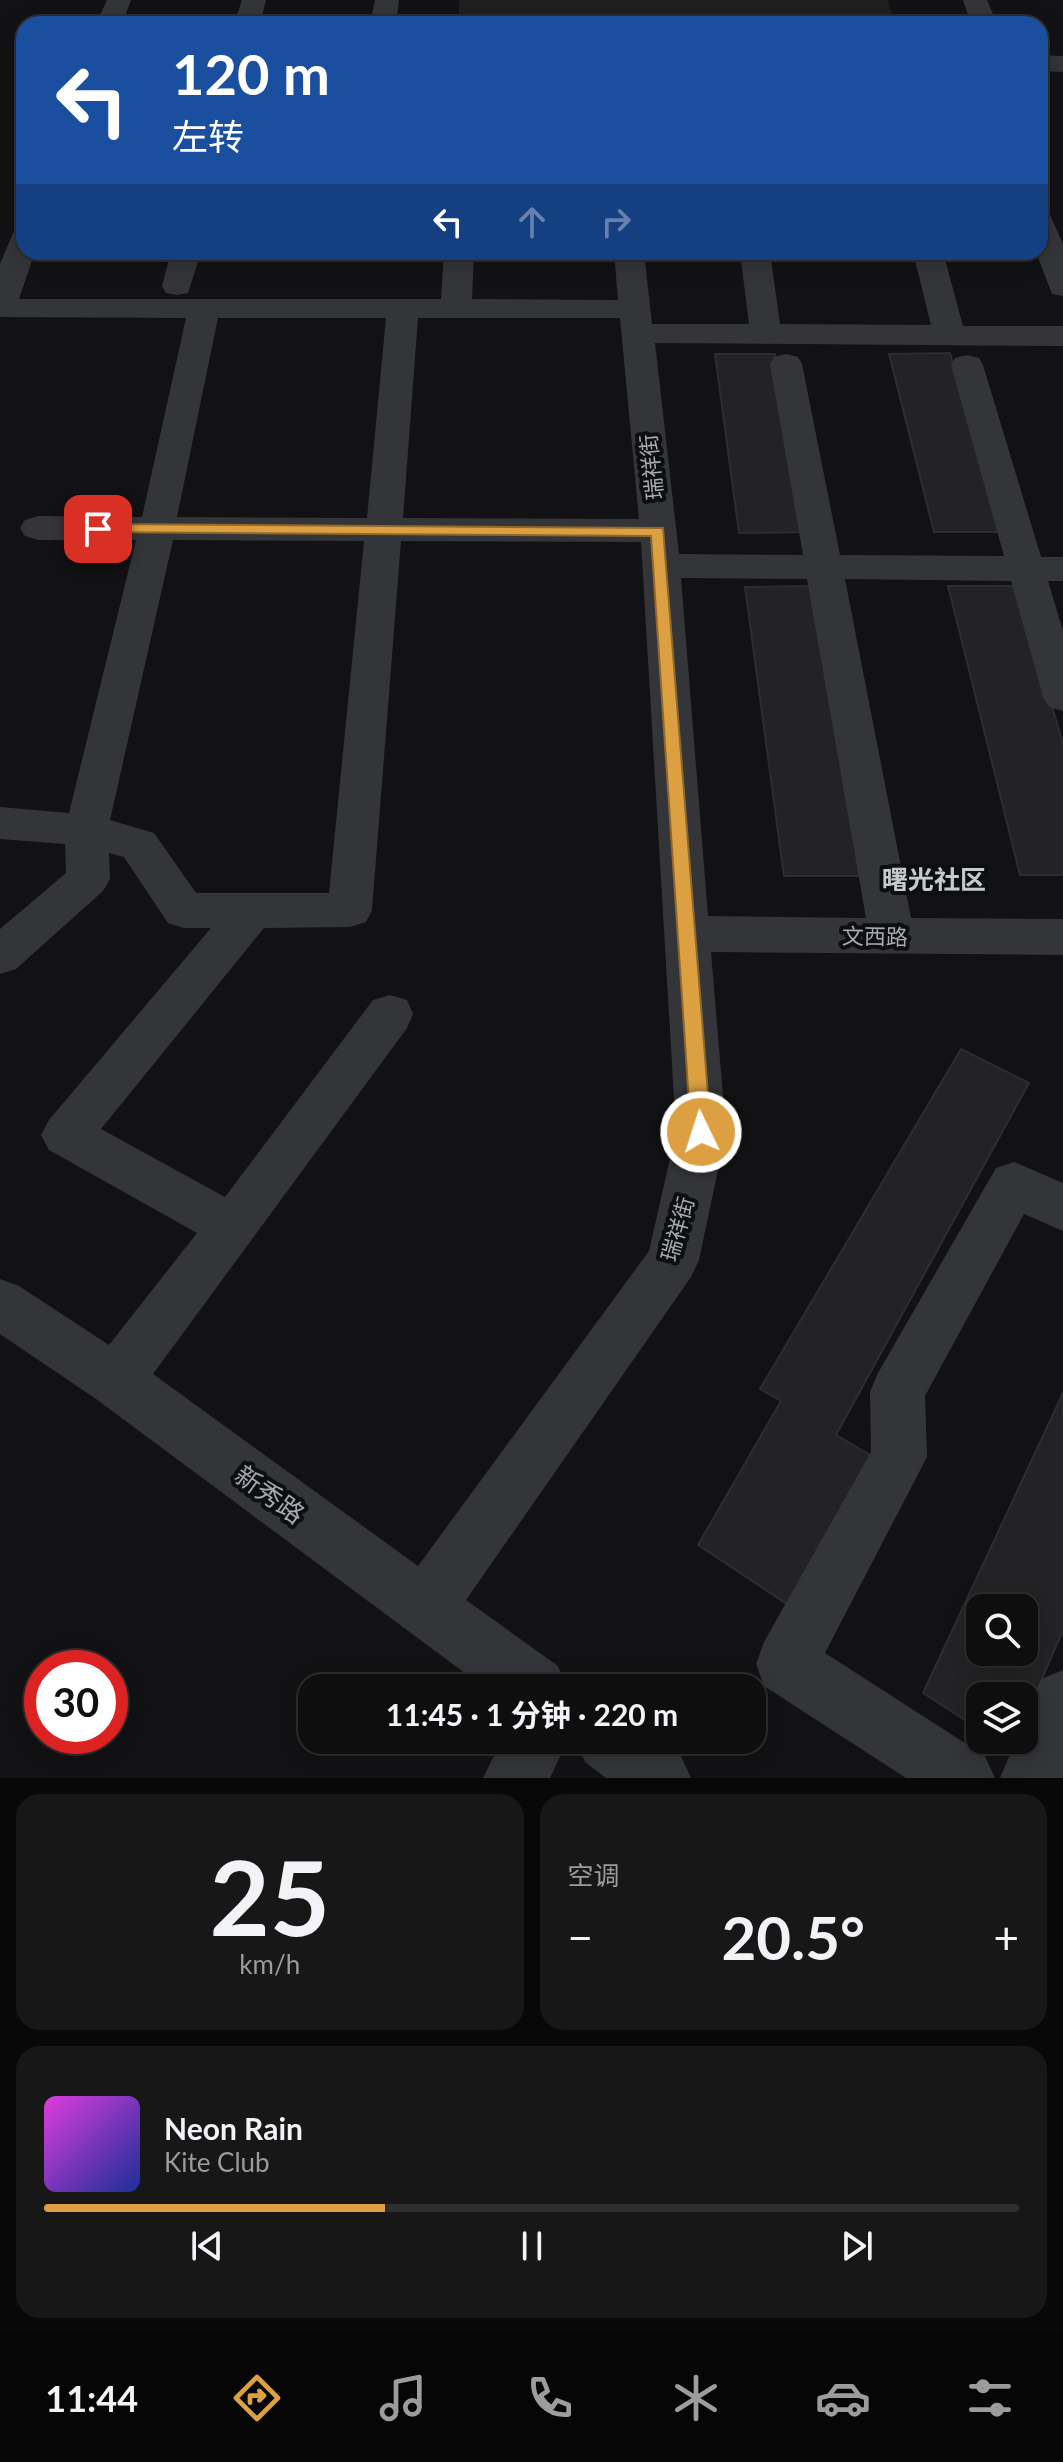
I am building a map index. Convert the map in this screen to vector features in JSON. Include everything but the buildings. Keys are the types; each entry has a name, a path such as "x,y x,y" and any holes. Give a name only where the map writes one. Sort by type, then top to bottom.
{"street":[{"path":"1048,244 1063,287"},
{"path":"17,260 0,308 456,309 636,321 776,349 958,350 1063,336"},
{"path":"177,286 184,260"},
{"path":"456,309 459,260"},
{"name":"瑞祥街","path":"425,1607 673,1260 701,1132 660,549 630,260"},
{"path":"757,260 823,565 892,936"},
{"path":"930,260 1063,697"},
{"path":"0,956 88,879 86,830 157,529 204,309"},
{"path":"0,823 86,830 139,845 184,911 350,910 386,530 403,309"},
{"path":"38,528 386,530 660,549 823,565 1063,569"},
{"path":"233,1227 66,1135 252,911"},
{"name":"文西路","path":"688,934 1063,937"},
{"path":"115,1380 233,1227 390,1014"},
{"path":"963,1778 786,1664 899,1457 897,1392 1014,1184 1063,1208"},
{"name":"新秀路","path":"0,1304 115,1380 517,1674"},
{"path":"1032,1778 1063,1701"},
{"path":"515,1778 529,1754"},
{"path":"626,1754 659,1778"}],"shaded area":[{"path":"459,0 888,0 893,16 459,16"}],"district":[{"name":"曙光社区","path":"934,879"}],"route":[{"path":"98,529 658,531 701,1132"}]}
